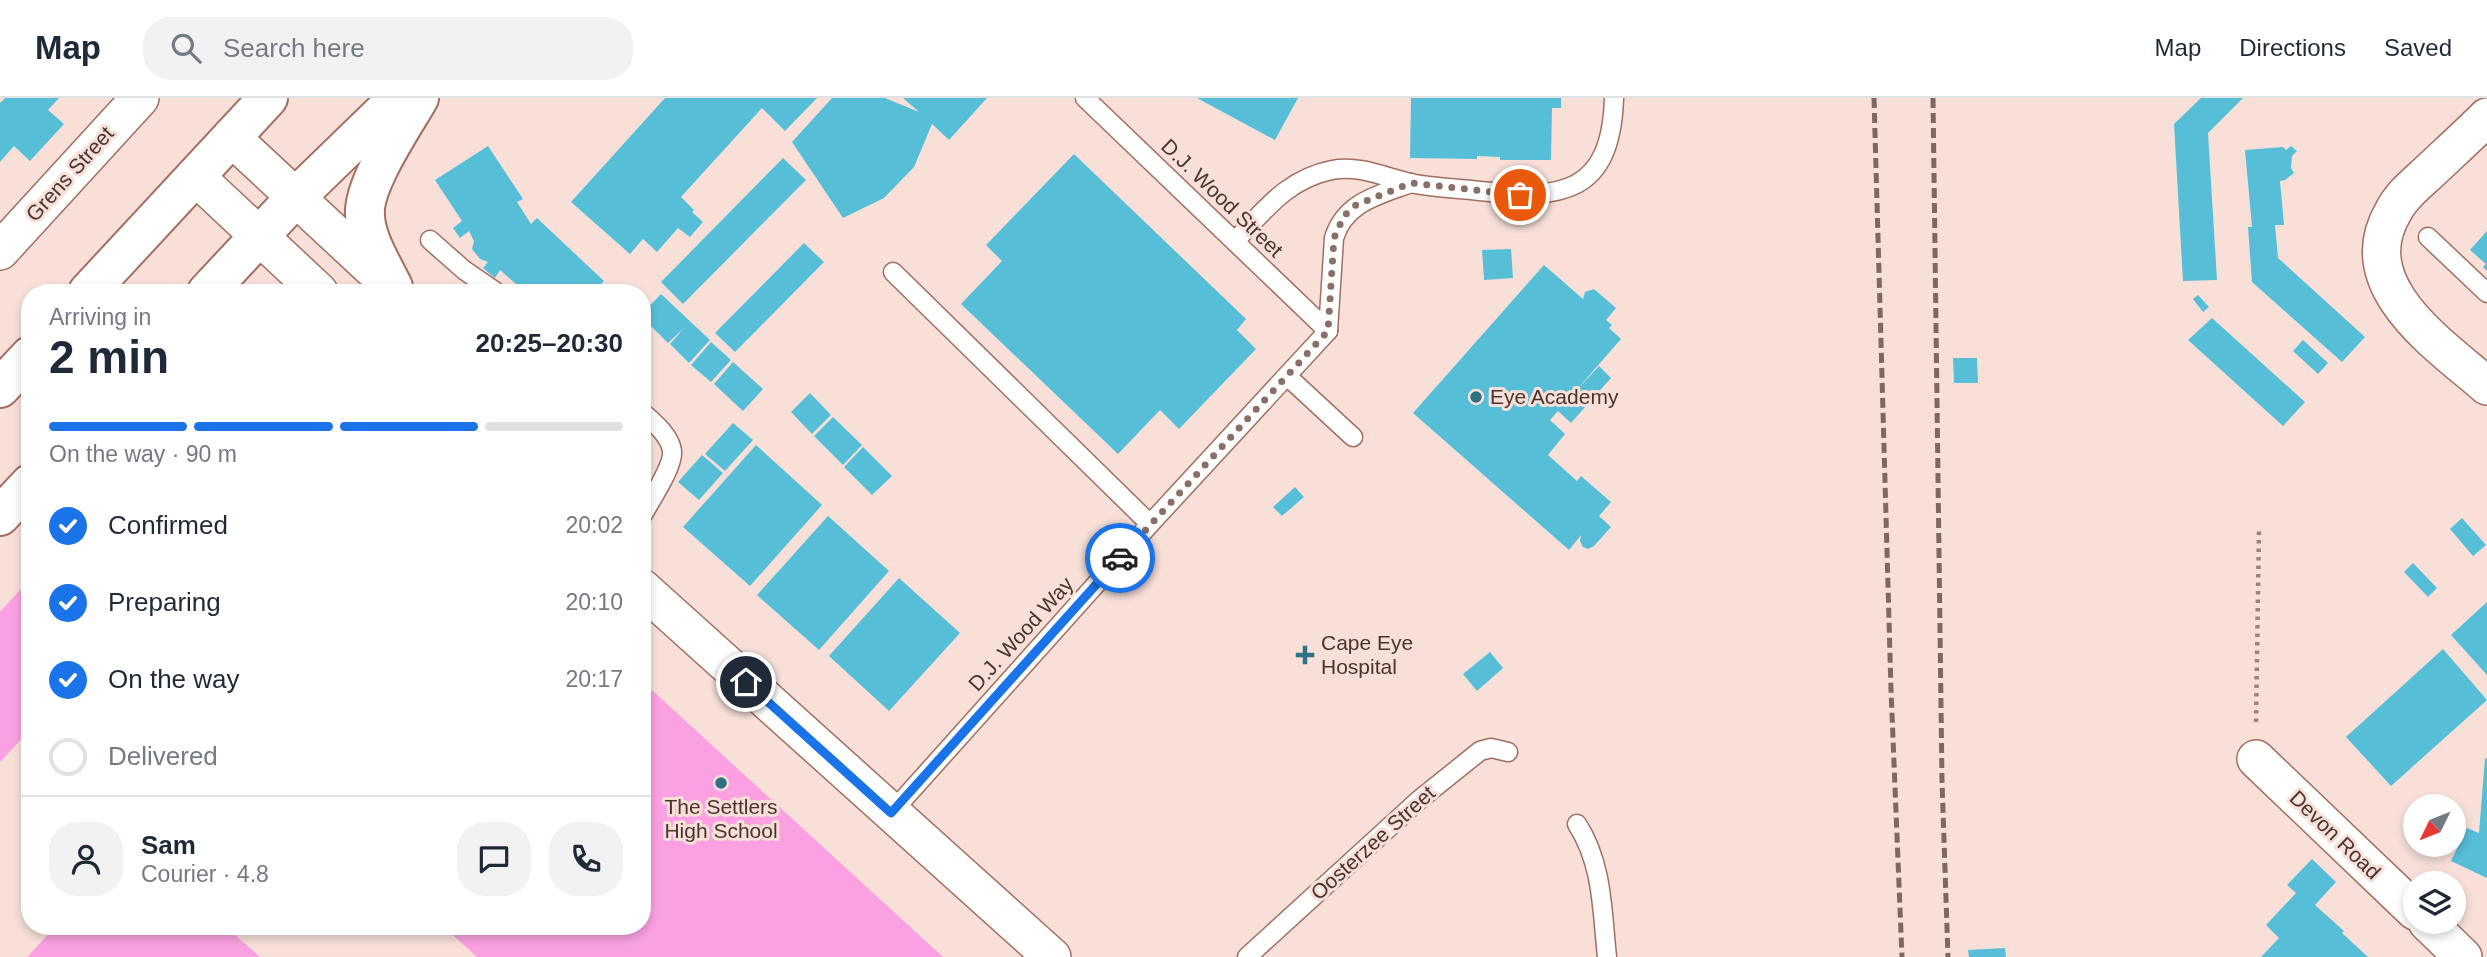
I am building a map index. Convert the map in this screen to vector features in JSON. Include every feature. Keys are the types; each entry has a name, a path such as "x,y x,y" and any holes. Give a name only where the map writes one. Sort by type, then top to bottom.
{"main road":[{"path":"95,284 268,98"},
{"path":"214,284 296,197 398,98"},
{"path":"392,284 367,230 365,206 388,151 419,98"},
{"path":"0,388 21,366"},
{"path":"0,516 21,494"}],"street":[{"name":"Grens Street","path":"0,251 139,98"},
{"path":"2487,117 2409,191 2393,211 2382,237 2381,262 2387,283 2400,305 2487,386"},
{"path":"231,136 389,284"},
{"path":"195,176 310,284"},
{"path":"651,596 1052,957"},
{"name":"Devon Road","path":"2256,759 2403,900"},
{"path":"2439,934 2463,957"}],"lane":[{"name":"D.J. Wood Street","path":"1084,98 1328,331"},
{"path":"1234,241 1283,191 1318,173 1353,169 1371,171 1411,183 1520,195 1549,194 1579,184 1594,170 1608,149 1614,98"},
{"path":"1328,331 1334,238 1344,216 1356,205 1411,183"},
{"path":"2428,237 2487,293"},
{"path":"430,240 484,284"},
{"path":"893,272 1150,524"},
{"name":"D.J. Wood Way","path":"891,813 1150,524 1328,331"},
{"path":"1287,376 1353,437"},
{"path":"651,421 667,438 672,450 665,474 651,500"},
{"name":"Oosterzee Street","path":"1247,957 1419,800 1480,751 1491,748 1508,752"},
{"path":"1577,824 1588,840 1595,858 1607,957"}],"path":[{"path":"2256,759 2259,530"}],"shaded area":[{"path":"21,589 21,740 0,762 0,612"},
{"path":"651,689 943,957 477,957 453,935 651,935"},
{"path":"48,935 235,935 260,957 27,957"}],"building":[{"path":"5,98 59,98 48,110 64,124 30,161 14,146 0,162 0,103"},
{"path":"665,98 817,98 785,131 762,108 681,197 703,222 690,237 678,228 657,252 643,239 630,254 571,202"},
{"path":"832,98 885,98 919,112 903,98 987,98 949,140 932,124 914,167 884,198 843,218 792,142"},
{"path":"1197,98 1298,98 1275,140"},
{"path":"1411,98 1561,98 1561,108 1552,108 1551,160 1500,160 1500,157 1477,156 1477,159 1410,158"},
{"path":"2201,98 2243,98 2208,133 2217,280 2183,281 2174,124"},
{"path":"488,146 523,199 517,202 531,224 537,218 604,281 601,284 516,284 500,270 495,278 483,268 488,262 480,259 472,249 474,241 469,231 460,238 453,228 462,221 435,180"},
{"path":"2291,146 2297,151 2292,156 2291,168 2294,173 2280,181 2284,225 2275,225 2278,258 2365,337 2342,362 2252,282 2248,227 2252,227 2245,150 2283,147 2286,150"},
{"path":"1074,154 1246,319 1237,330 1256,349 1179,429 1160,410 1118,454 961,304 1002,261 986,245"},
{"path":"783,158 806,180 683,304 661,282"},
{"path":"2487,231 2487,271 2483,267 2486,264 2470,250"},
{"path":"804,243 824,262 735,352 715,333"},
{"path":"1511,249 1513,278 1484,280 1482,250"},
{"path":"1544,265 1583,299 1585,292 1594,289 1616,308 1606,320 1612,325 1609,328 1621,339 1573,394 1599,366 1611,378 1571,423 1558,411 1550,420 1565,434 1548,455 1577,481 1581,476 1611,502 1599,516 1611,527 1588,549 1583,547 1580,541 1581,535 1569,550 1413,413"},
{"path":"661,294 710,340 689,363 670,344 685,327 668,343 651,326 651,305"},
{"path":"2198,295 2209,307 2203,312 2193,299"},
{"path":"2212,318 2305,402 2283,426 2188,340"},
{"path":"2303,340 2328,363 2318,374 2293,351"},
{"path":"711,342 731,360 711,382 691,365"},
{"path":"1953,358 1977,358 1978,383 1954,383"},
{"path":"733,362 763,389 743,411 714,384"},
{"path":"810,393 831,415 812,434 791,412"},
{"path":"833,417 862,445 843,465 814,436"},
{"path":"733,423 753,440 725,471 705,454"},
{"path":"756,445 822,505 750,586 683,527"},
{"path":"863,447 892,476 872,495 844,467"},
{"path":"702,455 723,473 699,500 678,482"},
{"path":"1295,487 1304,497 1282,516 1273,507"},
{"path":"828,516 889,571 819,650 757,595"},
{"path":"2462,518 2486,545 2473,556 2450,529"},
{"path":"2413,563 2437,588 2428,597 2404,572"},
{"path":"899,578 960,633 889,711 829,656"},
{"path":"2487,602 2487,675 2451,635"},
{"path":"2443,649 2487,700 2391,786 2346,737"},
{"path":"1490,652 1503,668 1477,691 1463,674"},
{"path":"2485,758 2487,878 2451,861 2452,858 2466,858 2467,828 2479,833"},
{"path":"2312,859 2336,882 2315,905 2368,957 2261,957 2279,938 2266,925 2296,893 2287,885"},
{"path":"2005,948 2006,957 1969,957 1968,950"}],"railway":[{"path":"1874,98 1891,690 1902,957"},
{"path":"1933,98 1942,781 1948,957"}],"way so far":[{"path":"1120,558 1328,331 1334,238 1344,216 1356,205 1411,183 1520,195"}],"place":[{"name":"Eye Academy","path":"1476,397"},
{"name":"Cape Eye Hospital","path":"1305,655"},
{"name":"The Settlers High School","path":"721,783"}],"route":[{"path":"746,682 891,813 1120,558"}]}
